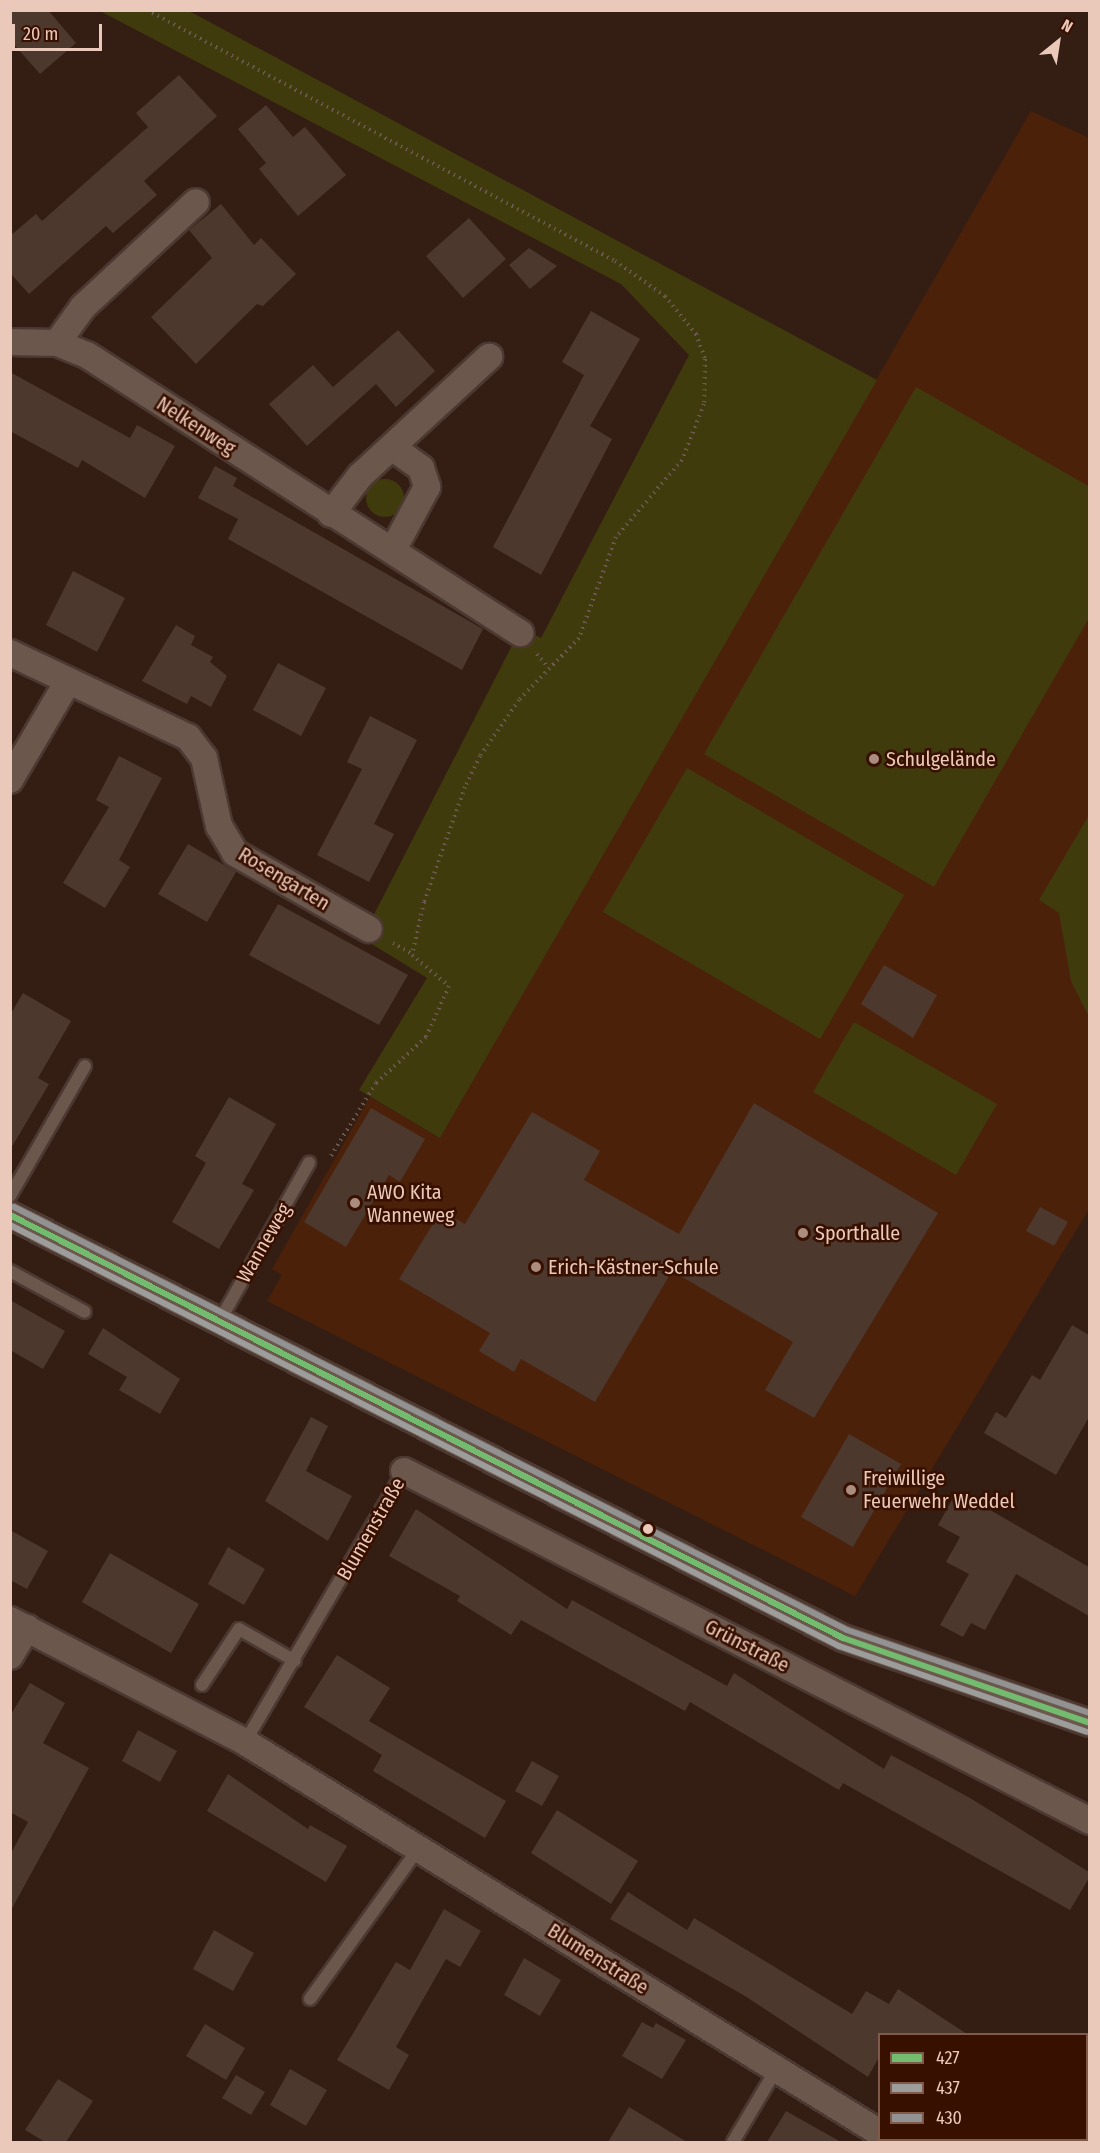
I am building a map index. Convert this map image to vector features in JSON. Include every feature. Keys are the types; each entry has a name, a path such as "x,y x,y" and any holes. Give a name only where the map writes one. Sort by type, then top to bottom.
{"street":[{"path":"57,343 83,307 196,202"},
{"name":"Nelkenweg","path":"10,342 57,343 87,355 331,514 393,550 520,633"},
{"path":"331,514 360,476 489,357"},
{"path":"393,447 422,468 428,487 393,550"},
{"name":"Rosengarten","path":"10,653 188,737 204,758 219,826 235,853 369,929"},
{"path":"10,780 68,681"},
{"path":"10,1215 843,1638 1089,1723"},
{"name":"Grünstraße","path":"404,1471 1089,1821"},
{"path":"10,1656 19,1624"},
{"name":"Blumenstraße","path":"19,1624 245,1742 878,2132"}],"lane":[{"path":"10,1196 85,1066"},
{"name":"Wanneweg","path":"219,1322 309,1163"},
{"path":"10,1271 85,1312"},
{"name":"Blumenstraße","path":"245,1742 295,1661 404,1471"},
{"path":"202,1685 239,1629 295,1661"},
{"path":"310,1999 419,1848"},
{"path":"733,2142 776,2070"}],"path":[{"path":"147,10 632,271 680,312 705,359 704,404 682,460 616,537 579,638 547,666 507,716 465,787 424,902 412,955 449,986 426,1037 376,1083 323,1169"}],"shaded area":[{"path":"100,11 189,11 877,380 440,1138 359,1090 427,978 362,938 521,628 541,638 689,355 621,284"},
{"name":"Schulgelände","path":"1031,111 1089,138 1089,1209 855,1596 267,1301 282,1275 272,1269 370,1097 440,1138"},
{"path":"916,387 1090,487 1089,618 934,887 704,754"},
{"path":"385,479 399,484 404,498 399,512 385,517 371,512 366,498 371,484"},
{"path":"687,768 904,895 820,1039 603,912"},
{"path":"1089,815 1089,1017 1071,981 1059,913 1039,900"},
{"path":"854,1022 997,1104 956,1175 813,1092"}],"building":[{"path":"10,10 48,10 76,43 40,74 10,40"},
{"path":"179,75 217,116 144,181 157,195 113,233 106,226 29,294 10,273 10,236 36,214 42,221 148,127 136,113"},
{"path":"266,105 293,137 305,127 346,175 298,216 259,169 266,163 238,129"},
{"path":"221,204 254,245 261,238 296,274 263,306 257,304 196,364 151,317 212,258 189,230"},
{"path":"469,218 506,259 463,298 426,256"},
{"path":"529,248 557,266 530,289 509,265"},
{"path":"591,311 640,339 590,426 612,439 541,575 493,547 584,375 562,362"},
{"path":"398,330 435,371 396,407 376,384 307,446 269,404 313,365 333,387"},
{"path":"10,372 130,438 137,425 175,446 145,498 82,460 78,468 10,431"},
{"path":"215,466 237,478 233,486 483,629 462,670 228,539 238,519 198,498"},
{"path":"73,571 125,598 97,652 46,625"},
{"path":"176,625 195,636 191,645 213,657 210,662 227,676 211,707 191,696 187,704 142,681"},
{"path":"278,663 326,688 301,736 253,710"},
{"path":"370,716 417,740 374,824 394,834 369,882 317,855 362,769 347,762"},
{"path":"119,756 162,778 119,860 130,867 105,908 63,883 109,807 96,800"},
{"path":"188,844 236,872 207,922 158,894"},
{"path":"278,904 408,975 379,1025 249,955"},
{"path":"884,965 937,995 913,1038 861,1004"},
{"path":"23,993 71,1021 38,1078 49,1084 10,1150 10,1015"},
{"path":"229,1097 276,1124 242,1184 254,1190 219,1249 172,1222 206,1163 195,1156"},
{"path":"754,1103 938,1213 814,1418 765,1390 793,1342 672,1271 595,1402 521,1359 514,1372 479,1351 490,1333 399,1279 441,1211 465,1224 532,1112 600,1151 584,1180 679,1234"},
{"path":"371,1108 425,1139 400,1182 389,1175 346,1247 304,1222"},
{"path":"1040,1207 1068,1222 1054,1246 1026,1231"},
{"path":"10,1300 65,1331 43,1369 10,1350"},
{"path":"1072,1325 1089,1335 1089,1417 1056,1475 984,1433 996,1412 1006,1418 1032,1375 1040,1380"},
{"path":"103,1328 180,1379 160,1414 119,1390 127,1377 88,1354"},
{"path":"311,1417 328,1426 306,1471 352,1496 328,1541 265,1501"},
{"name":"Freiwillige Feuerwehr Weddel","path":"849,1434 901,1464 853,1547 801,1517"},
{"path":"957,1491 1089,1567 1089,1616 1016,1574 985,1630 971,1623 963,1637 940,1625 969,1574 946,1562 960,1537 938,1525"},
{"path":"416,1509 567,1609 572,1600 727,1686 734,1673 884,1769 891,1755 970,1798 1089,1872 1089,1878 1070,1910 843,1783 839,1790 690,1702 685,1711 521,1620 511,1635 457,1601 460,1596 389,1556"},
{"path":"10,1530 48,1551 27,1589 10,1580"},
{"path":"228,1547 265,1569 244,1605 208,1584"},
{"path":"110,1553 199,1604 171,1653 82,1602"},
{"path":"337,1655 390,1688 369,1721 506,1801 485,1838 373,1771 382,1755 304,1707"},
{"path":"30,1683 65,1703 43,1743 89,1768 10,1912 10,1855 28,1822 10,1812 10,1716"},
{"path":"138,1730 177,1751 160,1782 122,1761"},
{"path":"532,1761 559,1776 542,1806 515,1791"},
{"path":"228,1774 308,1829 310,1825 347,1846 326,1882 207,1811"},
{"path":"557,1810 638,1861 611,1904 531,1853"},
{"path":"628,1892 687,1930 694,1918 852,2014 866,1991 889,2004 898,1989 965,2033 878,2033 878,2059 868,2077 745,1996 610,1919"},
{"path":"444,1909 481,1931 460,1967 446,1959 396,2047 409,2055 389,2090 337,2060 396,1962 410,1970"},
{"path":"214,1930 254,1953 233,1991 193,1969"},
{"path":"524,1958 561,1980 540,2016 504,1995"},
{"path":"642,2022 653,2028 656,2023 686,2040 662,2079 622,2056"},
{"path":"205,2024 245,2048 226,2080 186,2056"},
{"path":"290,2069 327,2090 306,2126 270,2105"},
{"path":"236,2075 265,2092 251,2115 222,2098"},
{"path":"58,2079 93,2101 66,2142 45,2142 25,2130"},
{"path":"629,2107 687,2142 608,2142"},
{"path":"786,2111 841,2142 767,2142"}],"transit line":[{"name":"430","path":"14,1207 847,1630 1090,1713"},
{"name":"427","path":"10,1215 843,1638 1090,1723"},
{"name":"437","path":"10,1225 839,1646 1087,1732"}],"place":[{"name":"Schulgelände","path":"874,759"},
{"name":"AWO Kita Wanneweg","path":"355,1203"},
{"name":"Sporthalle","path":"803,1233"},
{"name":"Erich-Kästner-Schule","path":"536,1267"},
{"name":"Freiwillige Feuerwehr Weddel","path":"851,1490"}]}
